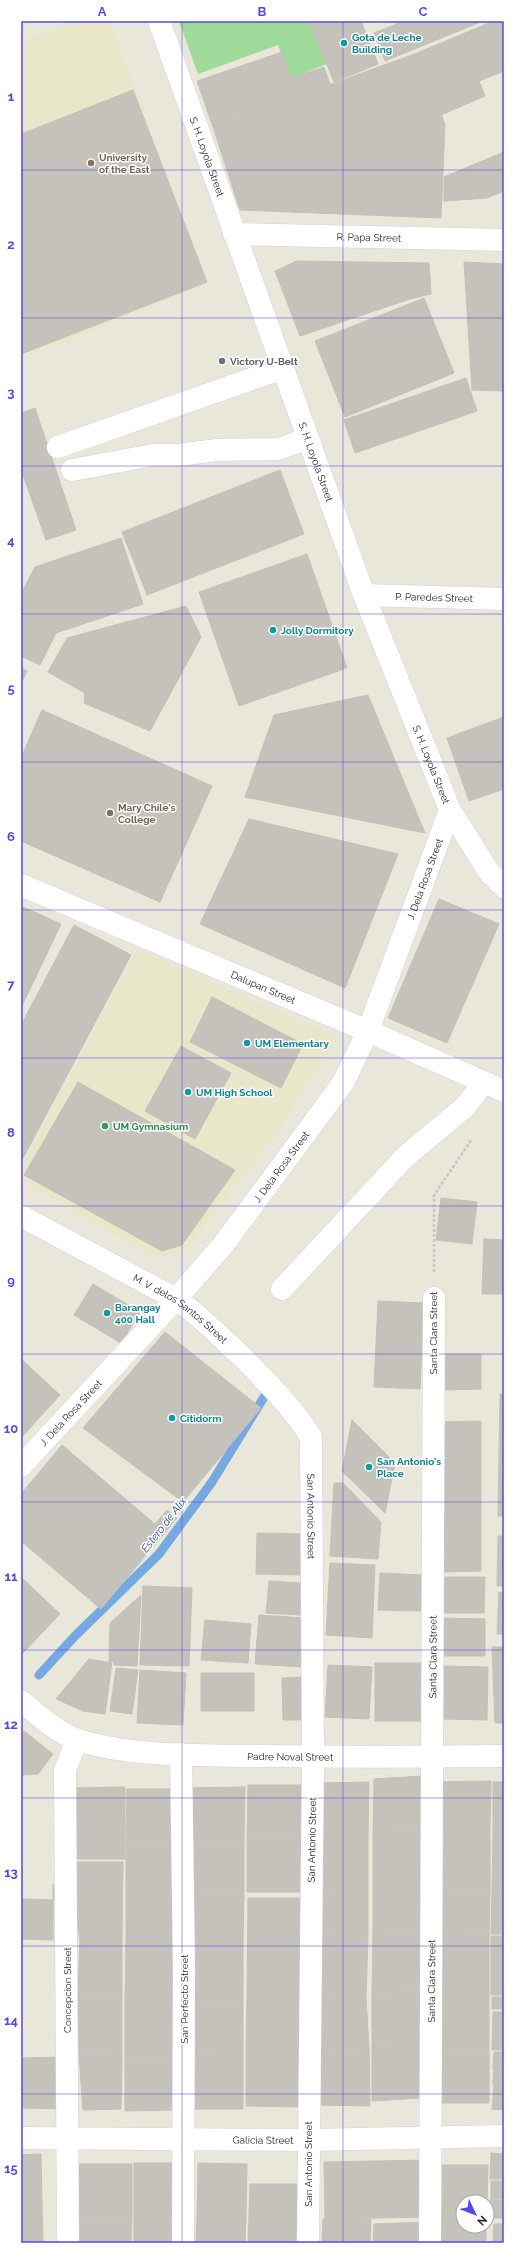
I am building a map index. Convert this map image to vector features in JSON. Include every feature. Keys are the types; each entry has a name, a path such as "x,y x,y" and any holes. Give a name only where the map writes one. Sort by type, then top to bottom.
{"street":[{"name":"S. H. Loyola Street","path":"159,21 364,595 450,810 489,872 504,887"},
{"name":"R. Papa Street","path":"234,234 504,240"},
{"path":"58,447 283,368"},
{"path":"72,470 153,455 178,455 217,450 279,449 308,438"},
{"name":"P. Paredes Street","path":"364,595 504,600"},
{"name":"J. Dela Rosa Street","path":"21,1466 176,1299 223,1245 343,1083 368,1031 450,810"},
{"name":"Dalupan Street","path":"21,885 368,1031 504,1091"},
{"path":"282,1289 406,1156 466,1106 483,1082"},
{"name":"M. V. delos Santos Street","path":"21,1216 176,1299 197,1314 274,1388 295,1412 311,1437"},
{"name":"Santa Clara Street","path":"430,2243 430,1757 434,1298"},
{"name":"San Antonio Street","path":"308,2243 313,1757 311,1437"},
{"name":"Padre Noval Street","path":"24,1711 78,1740 131,1750 181,1754 313,1757 504,1756"},
{"name":"Concepcion Street","path":"68,2243 65,1770 78,1740"},
{"name":"San Perfecto Street","path":"181,1754 184,1968 182,2138 183,2243"},
{"name":"Galicia Street","path":"21,2138 308,2140 429,2136 504,2136"}],"path":[{"name":"Santa Clara Street","path":"434,1298 434,1195 473,1137"}],"shaded area":[{"name":"University of the East","path":"75,21 110,21 205,285 21,359 21,41"},
{"path":"137,950 338,1037 273,1139 184,1252 153,1257 21,1181 21,1168"}],"green space":[{"path":"179,21 309,21 327,64 291,78 278,45 198,74"}],"building":[{"name":"Gota de Leche Building","path":"309,21 361,21 378,64 334,82"},
{"path":"404,21 483,21 385,61 374,33"},
{"path":"494,21 504,21 504,71 479,81 485,96 441,115 417,53"},
{"path":"282,52 291,78 324,67 330,84 213,127 197,81"},
{"path":"417,53 445,124 441,218 240,210 213,127"},
{"name":"University of the East","path":"133,90 207,282 21,354 21,134"},
{"path":"504,152 504,191 487,198 444,201 444,177"},
{"path":"297,261 429,263 431,294 410,299 300,336 275,271"},
{"path":"464,262 504,264 504,391 472,390"},
{"path":"424,298 454,373 345,417 315,341"},
{"path":"466,378 477,411 355,453 344,420"},
{"path":"35,408 76,530 46,540 21,469 21,413"},
{"path":"280,470 304,534 147,595 122,532"},
{"path":"121,538 143,604 56,633 40,665 21,656 21,594 35,567"},
{"name":"Jolly Dormitory","path":"307,554 347,668 239,706 199,592"},
{"path":"186,606 201,637 150,731 84,703 85,693 48,672 67,638"},
{"path":"21,668 27,671 21,683"},
{"path":"368,695 425,833 245,797 274,715"},
{"name":"Mary Chile's College","path":"42,710 212,786 160,902 21,841 21,758"},
{"path":"504,717 504,789 469,801 447,738"},
{"path":"249,819 398,854 345,988 200,924"},
{"path":"439,899 499,924 447,1043 388,1018"},
{"path":"21,906 61,924 21,1008"},
{"path":"74,925 131,955 21,1162 21,1025"},
{"name":"UM Elementary","path":"212,997 303,1044 281,1088 190,1042"},
{"name":"UM High School","path":"181,1046 231,1073 195,1139 145,1111"},
{"name":"UM Gymnasium","path":"78,1082 235,1170 182,1245 162,1251 24,1175"},
{"path":"441,1198 477,1202 472,1244 436,1240"},
{"path":"484,1239 504,1240 504,1294 482,1294"},
{"name":"Barangay 400 Hall","path":"93,1284 140,1312 121,1343 74,1315"},
{"path":"378,1301 424,1303 420,1389 374,1387"},
{"name":"Citidorm","path":"165,1332 261,1408 183,1502 83,1428"},
{"path":"442,1354 481,1354 481,1389 442,1390"},
{"path":"21,1359 60,1395 21,1438"},
{"path":"500,1394 504,1394 504,1516 498,1516"},
{"name":"San Antonio's Place","path":"352,1420 395,1463 385,1513 342,1471"},
{"path":"481,1421 481,1571 438,1572 437,1422"},
{"path":"62,1445 155,1524 167,1510 177,1518 101,1609 21,1541 21,1494"},
{"path":"334,1483 343,1483 381,1522 378,1559 330,1556"},
{"path":"257,1533 303,1534 302,1575 256,1574"},
{"path":"498,1536 504,1536 504,1586 497,1586"},
{"path":"330,1563 375,1565 372,1638 326,1635"},
{"path":"380,1573 423,1575 421,1611 378,1610"},
{"path":"21,1577 60,1614 21,1655"},
{"path":"441,1577 485,1577 484,1613 440,1613"},
{"path":"269,1581 302,1583 300,1615 266,1613"},
{"path":"143,1586 192,1588 189,1666 140,1665"},
{"path":"499,1592 504,1593 504,1634 497,1634"},
{"path":"141,1595 137,1666 114,1665 114,1661 109,1662 110,1623"},
{"path":"259,1615 305,1618 302,1667 255,1664"},
{"path":"440,1618 485,1619 485,1656 440,1656"},
{"path":"205,1620 251,1624 248,1663 201,1660"},
{"path":"492,1647 504,1647 504,1723 495,1723"},
{"path":"89,1659 112,1663 105,1714 83,1711 56,1699"},
{"path":"375,1663 422,1663 422,1721 375,1721"},
{"path":"328,1665 372,1667 369,1719 325,1717"},
{"path":"443,1666 488,1667 487,1720 443,1719"},
{"path":"116,1668 138,1670 132,1714 110,1711"},
{"path":"140,1670 186,1673 183,1725 137,1723"},
{"path":"201,1673 254,1673 254,1711 201,1711"},
{"path":"304,1677 305,1720 283,1720 282,1678"},
{"path":"24,1731 53,1754 38,1774 21,1775 21,1734"},
{"path":"423,1776 422,1829 373,1833 374,1779"},
{"path":"491,1781 490,1835 433,1835 433,1782"},
{"path":"369,1782 368,1836 318,1836 319,1783"},
{"path":"493,1782 504,1782 504,1836 493,1836"},
{"path":"248,1785 305,1785 305,1839 247,1839"},
{"path":"125,1787 125,1859 71,1859 72,1788"},
{"path":"245,1787 244,1841 187,1841 187,1788"},
{"path":"127,1789 175,1789 174,1842 126,1842"},
{"path":"422,1829 422,1883 373,1886 373,1833"},
{"path":"433,1835 490,1835 490,1889 432,1889"},
{"path":"318,1836 368,1836 368,1891 318,1890"},
{"path":"493,1836 504,1836 504,1889 492,1889"},
{"path":"247,1839 305,1839 304,1892 247,1892"},
{"path":"187,1841 244,1841 244,1895 186,1895"},
{"path":"126,1842 174,1842 174,1896 126,1896"},
{"path":"68,1862 123,1862 122,1940 80,1940"},
{"path":"422,1883 421,1928 373,1931 373,1886"},
{"path":"61,1884 61,1901 53,1900 53,1885"},
{"path":"432,1889 490,1889 489,1934 432,1933"},
{"path":"492,1889 504,1889 504,1934 491,1934"},
{"path":"318,1890 368,1891 368,1936 317,1935"},
{"path":"186,1895 244,1895 243,1940 186,1939"},
{"path":"126,1896 174,1896 174,1941 126,1941"},
{"path":"248,1898 305,1898 303,2000 247,1999"},
{"path":"21,1899 53,1900 53,1940 21,1939"},
{"path":"421,1928 421,1990 372,1994 373,1931"},
{"path":"432,1933 489,1934 489,1996 431,1996"},
{"path":"317,1935 368,1936 366,1997 317,1998"},
{"path":"491,1936 504,1936 504,1995 491,1995"},
{"path":"186,1939 243,1940 243,2002 186,2002"},
{"path":"80,1940 122,1940 122,1993 78,1993"},
{"path":"126,1941 174,1941 173,2003 125,2003"},
{"path":"421,1990 421,2044 372,2047 372,1994"},
{"path":"78,1993 122,1993 122,2056 79,2054"},
{"path":"431,1996 489,1996 489,2050 431,2050"},
{"path":"366,1997 369,2048 317,2051 317,1998"},
{"path":"492,1997 504,1997 504,2009 492,2009"},
{"path":"247,1999 303,2000 303,2053 246,2053"},
{"path":"186,2002 243,2002 243,2056 186,2055"},
{"path":"125,2003 174,2003 174,2057 125,2057"},
{"path":"493,2012 504,2012 504,2050 492,2050"},
{"path":"421,2044 421,2098 372,2101 372,2047"},
{"path":"369,2048 370,2106 316,2105 317,2051"},
{"path":"431,2050 489,2050 489,2103 431,2103"},
{"path":"494,2052 504,2052 504,2069 493,2069"},
{"path":"246,2053 303,2053 303,2107 246,2106"},
{"path":"79,2054 122,2056 121,2109 83,2110"},
{"path":"186,2055 243,2056 243,2109 185,2109"},
{"path":"62,2057 65,2109 21,2108 21,2058"},
{"path":"125,2057 173,2057 173,2110 125,2111"},
{"path":"494,2069 504,2070 504,2086 493,2085"},
{"path":"494,2086 504,2087 504,2110 492,2109"},
{"path":"491,2153 504,2154 504,2179 490,2179"},
{"path":"41,2154 42,2205 21,2205 21,2155"},
{"path":"427,2160 428,2217 325,2219 324,2162"},
{"path":"134,2163 173,2163 173,2216 134,2216"},
{"path":"198,2163 247,2164 246,2216 197,2216"},
{"path":"77,2164 132,2164 132,2217 76,2217"},
{"path":"437,2165 488,2165 487,2194 455,2194 455,2213 435,2213"},
{"path":"491,2181 504,2181 504,2199 495,2199 495,2194 491,2194"},
{"path":"250,2184 300,2184 299,2243 248,2243"},
{"path":"495,2200 504,2200 504,2218 495,2218"},
{"path":"21,2205 42,2205 43,2243 21,2243"},
{"path":"435,2213 455,2213 455,2234 486,2234 486,2243 437,2243"},
{"path":"134,2216 173,2216 173,2243 134,2243"},
{"path":"197,2216 246,2216 245,2243 196,2243"},
{"path":"76,2217 132,2217 131,2243 76,2243"},
{"path":"323,2219 371,2219 370,2243 322,2243"},
{"path":"425,2222 424,2243 373,2243 374,2224"},
{"path":"495,2224 504,2224 504,2243 493,2243"}],"waterway":[{"name":"Estero de Alix","path":"39,1675 75,1636 159,1554 212,1482 269,1389"}],"place":[{"name":"Gota de Leche Building","path":"344,43"},
{"name":"University of the East","path":"91,163"},
{"name":"Victory U-Belt","path":"222,361"},
{"name":"Jolly Dormitory","path":"273,630"},
{"name":"Mary Chile's College","path":"110,813"},
{"name":"UM Elementary","path":"247,1043"},
{"name":"UM High School","path":"188,1092"},
{"name":"UM Gymnasium","path":"105,1126"},
{"name":"Barangay 400 Hall","path":"107,1313"},
{"name":"Citidorm","path":"172,1418"},
{"name":"San Antonio's Place","path":"369,1467"}]}
